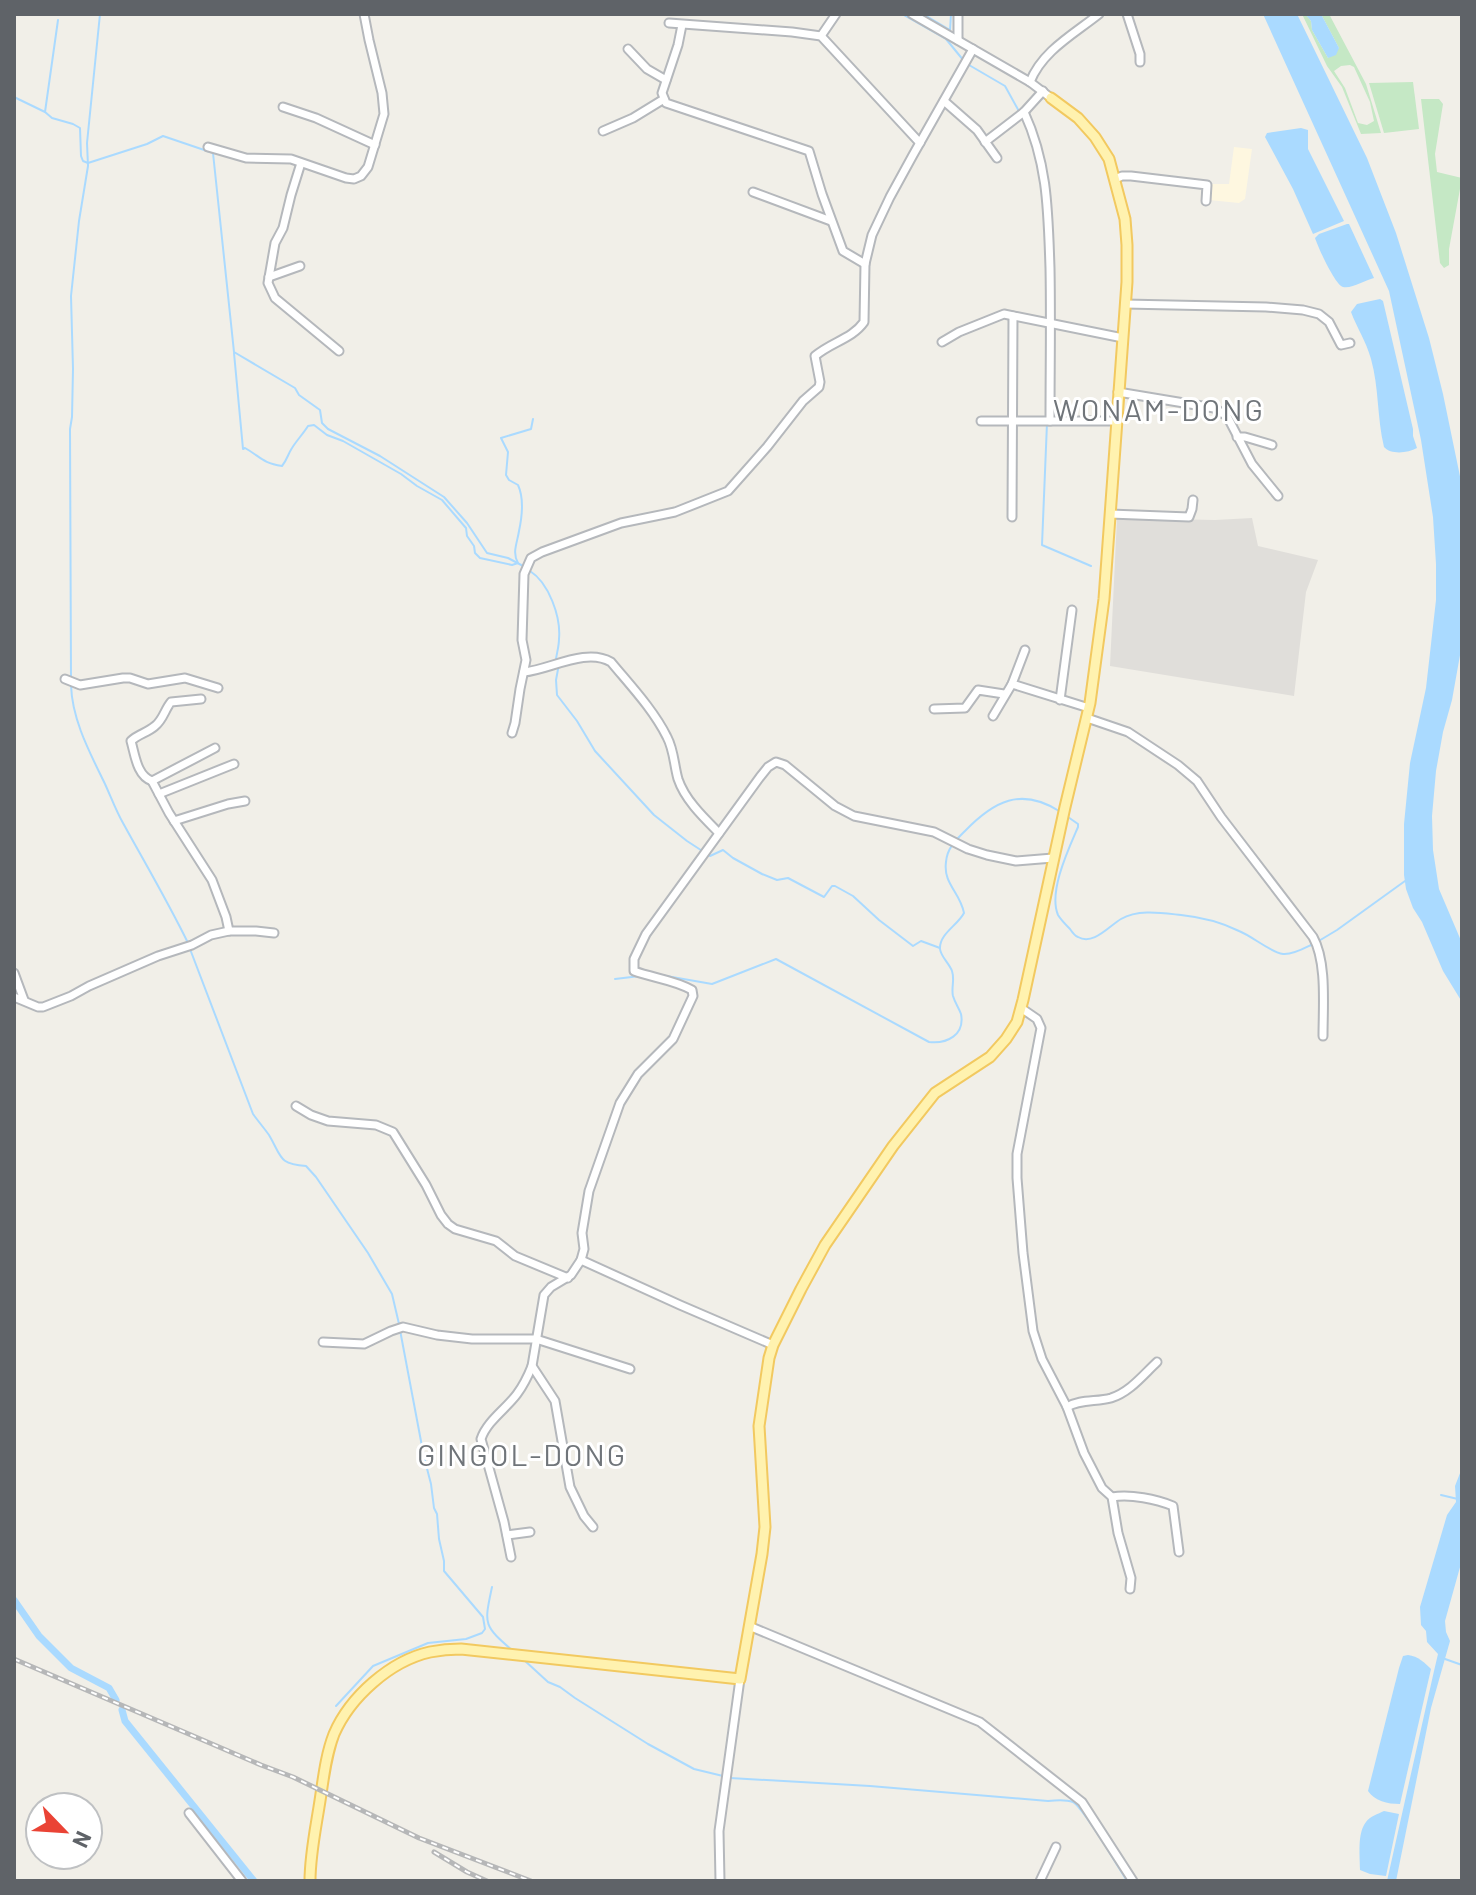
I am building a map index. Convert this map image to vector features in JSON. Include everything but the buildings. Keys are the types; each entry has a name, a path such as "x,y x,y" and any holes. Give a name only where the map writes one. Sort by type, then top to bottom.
{"main road":[{"path":"310,1881 312,1847 333,1736 351,1706 379,1678 399,1664 431,1652 461,1649 740,1679 765,1527 759,1426 773,1345 825,1245 893,1146 935,1093 990,1057 1017,1022 1088,713 1104,599 1127,245 1125,219 1109,159 1078,118 1047,95"}],"street":[{"path":"208,147 246,158 291,159 346,178 361,176 368,167 384,114 364,14"},
{"path":"821,36 836,14"},
{"path":"912,14 1030,82 1047,95 985,142"},
{"path":"958,14 958,40"},
{"path":"1030,82 1048,55 1099,14"},
{"path":"1127,14 1140,62"},
{"path":"669,23 821,36 920,143"},
{"path":"682,25 662,93 666,103 809,151 843,251 865,264"},
{"path":"628,49 647,69 666,80"},
{"path":"512,733 526,660 522,640 523,585 531,558 621,523 675,512 720,496 767,447 803,401 819,387 815,356 825,347 852,334 864,322 865,264 872,235 973,49"},
{"path":"603,131 633,118 664,99"},
{"path":"944,101 977,130 997,158"},
{"path":"283,107 316,118 375,145"},
{"path":"1024,112 1036,137 1048,197 1050,421"},
{"path":"301,163 283,228 275,243 268,283 275,298 339,351"},
{"path":"1115,179 1131,176 1207,185 1206,201"},
{"path":"753,192 831,221"},
{"path":"269,277 300,266"},
{"path":"1125,304 1303,310 1319,314 1329,322 1341,345 1350,343"},
{"path":"942,342 1004,314 1123,338"},
{"path":"1012,517 1013,316"},
{"path":"1118,392 1214,408 1227,416 1252,464 1278,496"},
{"path":"981,421 1116,421"},
{"path":"1237,437 1272,445"},
{"path":"1110,514 1189,517 1193,500"},
{"path":"1060,700 1072,610"},
{"path":"993,716 1012,684 1025,650"},
{"path":"524,672 564,661 600,657 611,662 655,717 672,750 679,783 694,806 719,833"},
{"path":"65,679 80,685 123,678 148,684 185,678 218,688"},
{"path":"1012,684 1060,700 1128,732 1197,781 1318,947 1323,1036"},
{"path":"934,709 965,708 978,690 1004,694"},
{"path":"201,699 171,702 156,726 131,741 142,775 152,781 212,880 229,931"},
{"path":"152,781 215,748"},
{"path":"511,1557 481,1439 483,1432 516,1396 532,1366 544,1295 551,1287 568,1278 581,1260 589,1191 620,1103 638,1074 673,1039 693,996 692,990 687,987 634,971 634,959 646,934 760,777 776,762 785,765 835,806 854,816 934,832 987,855 1016,861 1053,858"},
{"path":"159,794 234,764"},
{"path":"174,821 245,801"},
{"path":"14,997 43,1007 211,935 229,931 274,933"},
{"path":"14,973 24,1000"},
{"path":"1021,1008 1037,1019 1041,1028 1017,1154 1023,1253 1033,1331 1042,1359 1067,1407 1084,1453 1102,1488 1112,1497 1131,1578 1130,1589"},
{"path":"296,1106 328,1121 376,1125 393,1132 448,1224 496,1241 515,1256 568,1278"},
{"path":"581,1260 773,1345"},
{"path":"323,1342 364,1344 403,1327 472,1339 536,1339 630,1369"},
{"path":"1067,1407 1073,1403 1100,1401 1121,1394 1157,1362"},
{"path":"532,1366 555,1401 570,1487 593,1527"},
{"path":"1112,1497 1164,1502 1173,1506 1179,1552"},
{"path":"507,1535 530,1532"},
{"path":"749,1626 980,1722 1082,1802 1133,1881"},
{"path":"720,1881 719,1831 740,1679"},
{"path":"189,1813 242,1881"},
{"path":"1040,1881 1056,1847"}],"shaded area":[{"path":"1234,147 1252,149 1245,199 1239,203 1209,200 1210,184 1229,184"},
{"path":"1117,518 1252,518 1258,546 1318,560 1306,592 1294,696 1110,666"}],"green space":[{"path":"1302,14 1311,21 1312,30 1328,58 1339,48 1321,14 1329,14 1366,84 1381,133 1361,134 1342,87 1327,66","holes":["1341,66 1354,67 1370,102 1374,121 1367,125 1358,123 1345,88 1334,71"]},
{"path":"1413,82 1419,129 1384,133 1369,83"},
{"path":"1421,99 1439,99 1443,104 1435,154 1437,172 1462,178 1449,265 1444,268 1440,263"}],"water":[{"path":"1263,14 1297,14 1367,158 1396,233 1429,338 1462,486 1462,644 1436,771 1432,816 1439,889 1462,943 1462,1002 1443,971 1413,908 1404,875 1404,824 1410,763 1426,688 1436,600 1433,517 1421,440 1389,291"},
{"path":"1305,14 1321,14 1339,48 1336,55 1328,58"},
{"path":"1301,128 1308,130 1308,149 1344,221 1313,234 1265,137 1267,133"},
{"path":"1347,224 1374,278 1343,287 1336,280 1315,238"},
{"path":"1383,301 1417,448 1404,452 1384,447 1371,359 1351,312 1357,304"},
{"path":"1462,1468 1462,1560 1445,1621 1450,1641 1431,1708 1396,1881 1387,1881 1438,1654 1427,1642 1426,1631 1421,1625 1420,1607 1447,1515 1456,1502 1455,1486"},
{"path":"1403,1656 1418,1658 1431,1669 1400,1804 1378,1800 1368,1791 1399,1668"},
{"path":"1384,1811 1399,1814 1386,1876 1360,1870 1363,1827 1370,1818"}],"waterway":[{"path":"71,678 71,296 88,166 87,143 100,14"},
{"path":"902,14 946,39 964,61"},
{"path":"923,14 950,30 951,14"},
{"path":"45,112 58,20"},
{"path":"969,65 1005,86 1026,124"},
{"path":"14,97 52,118 80,128 81,156 88,163 163,136 213,153 234,352 295,388 299,395 320,410 322,423 328,429 380,456 444,497 467,523 487,553 508,558 525,567"},
{"path":"234,353 243,449 282,466 308,426 314,425 442,500 466,528 467,536 480,558 512,565 518,563 515,551 522,502 518,485 506,475 508,452 501,438 531,429 533,419"},
{"path":"1047,423 1042,545 1091,566"},
{"path":"530,571 548,592 558,621 557,695 595,751 654,815 710,856 723,850 762,874 777,880 788,878 824,897 835,886 853,896 913,946 921,941 940,948"},
{"path":"71,685 78,724 88,748 120,818 188,943"},
{"path":"655,974 712,984 776,959 929,1042 948,1040 957,1033 962,1021 953,996 952,971 940,944 964,913 947,876 946,862 950,848 997,805 1020,799 1032,800 1059,811"},
{"path":"1068,817 1078,827 1061,870 1056,905 1059,917 1077,936 1089,939 1128,916 1158,913 1218,923 1283,954 1294,953 1311,945"},
{"path":"1317,942 1405,881"},
{"path":"190,949 253,1114 282,1158 306,1166 316,1177 392,1294 399,1324"},
{"path":"615,979 640,976"},
{"path":"336,1706 373,1666 428,1643 466,1639 485,1629 483,1617 444,1571 437,1514 400,1330"},
{"path":"1441,1495 1462,1500"},
{"path":"492,1587 488,1624 513,1651"},
{"path":"14,1600 39,1636 71,1668 109,1688 116,1700"},
{"path":"1445,1659 1462,1665"},
{"path":"524,1660 548,1682 648,1744 694,1769 723,1776"},
{"path":"122,1710 125,1721 254,1881"},
{"path":"730,1778 1070,1801 1085,1815 1127,1881"}],"railway":[{"path":"14,1659 293,1777 419,1838 531,1881"},
{"path":"434,1852 487,1881"}],"district":[{"name":"WONAM-DONG","path":"1159,409"},
{"name":"GINGOL-DONG","path":"522,1454"}]}
